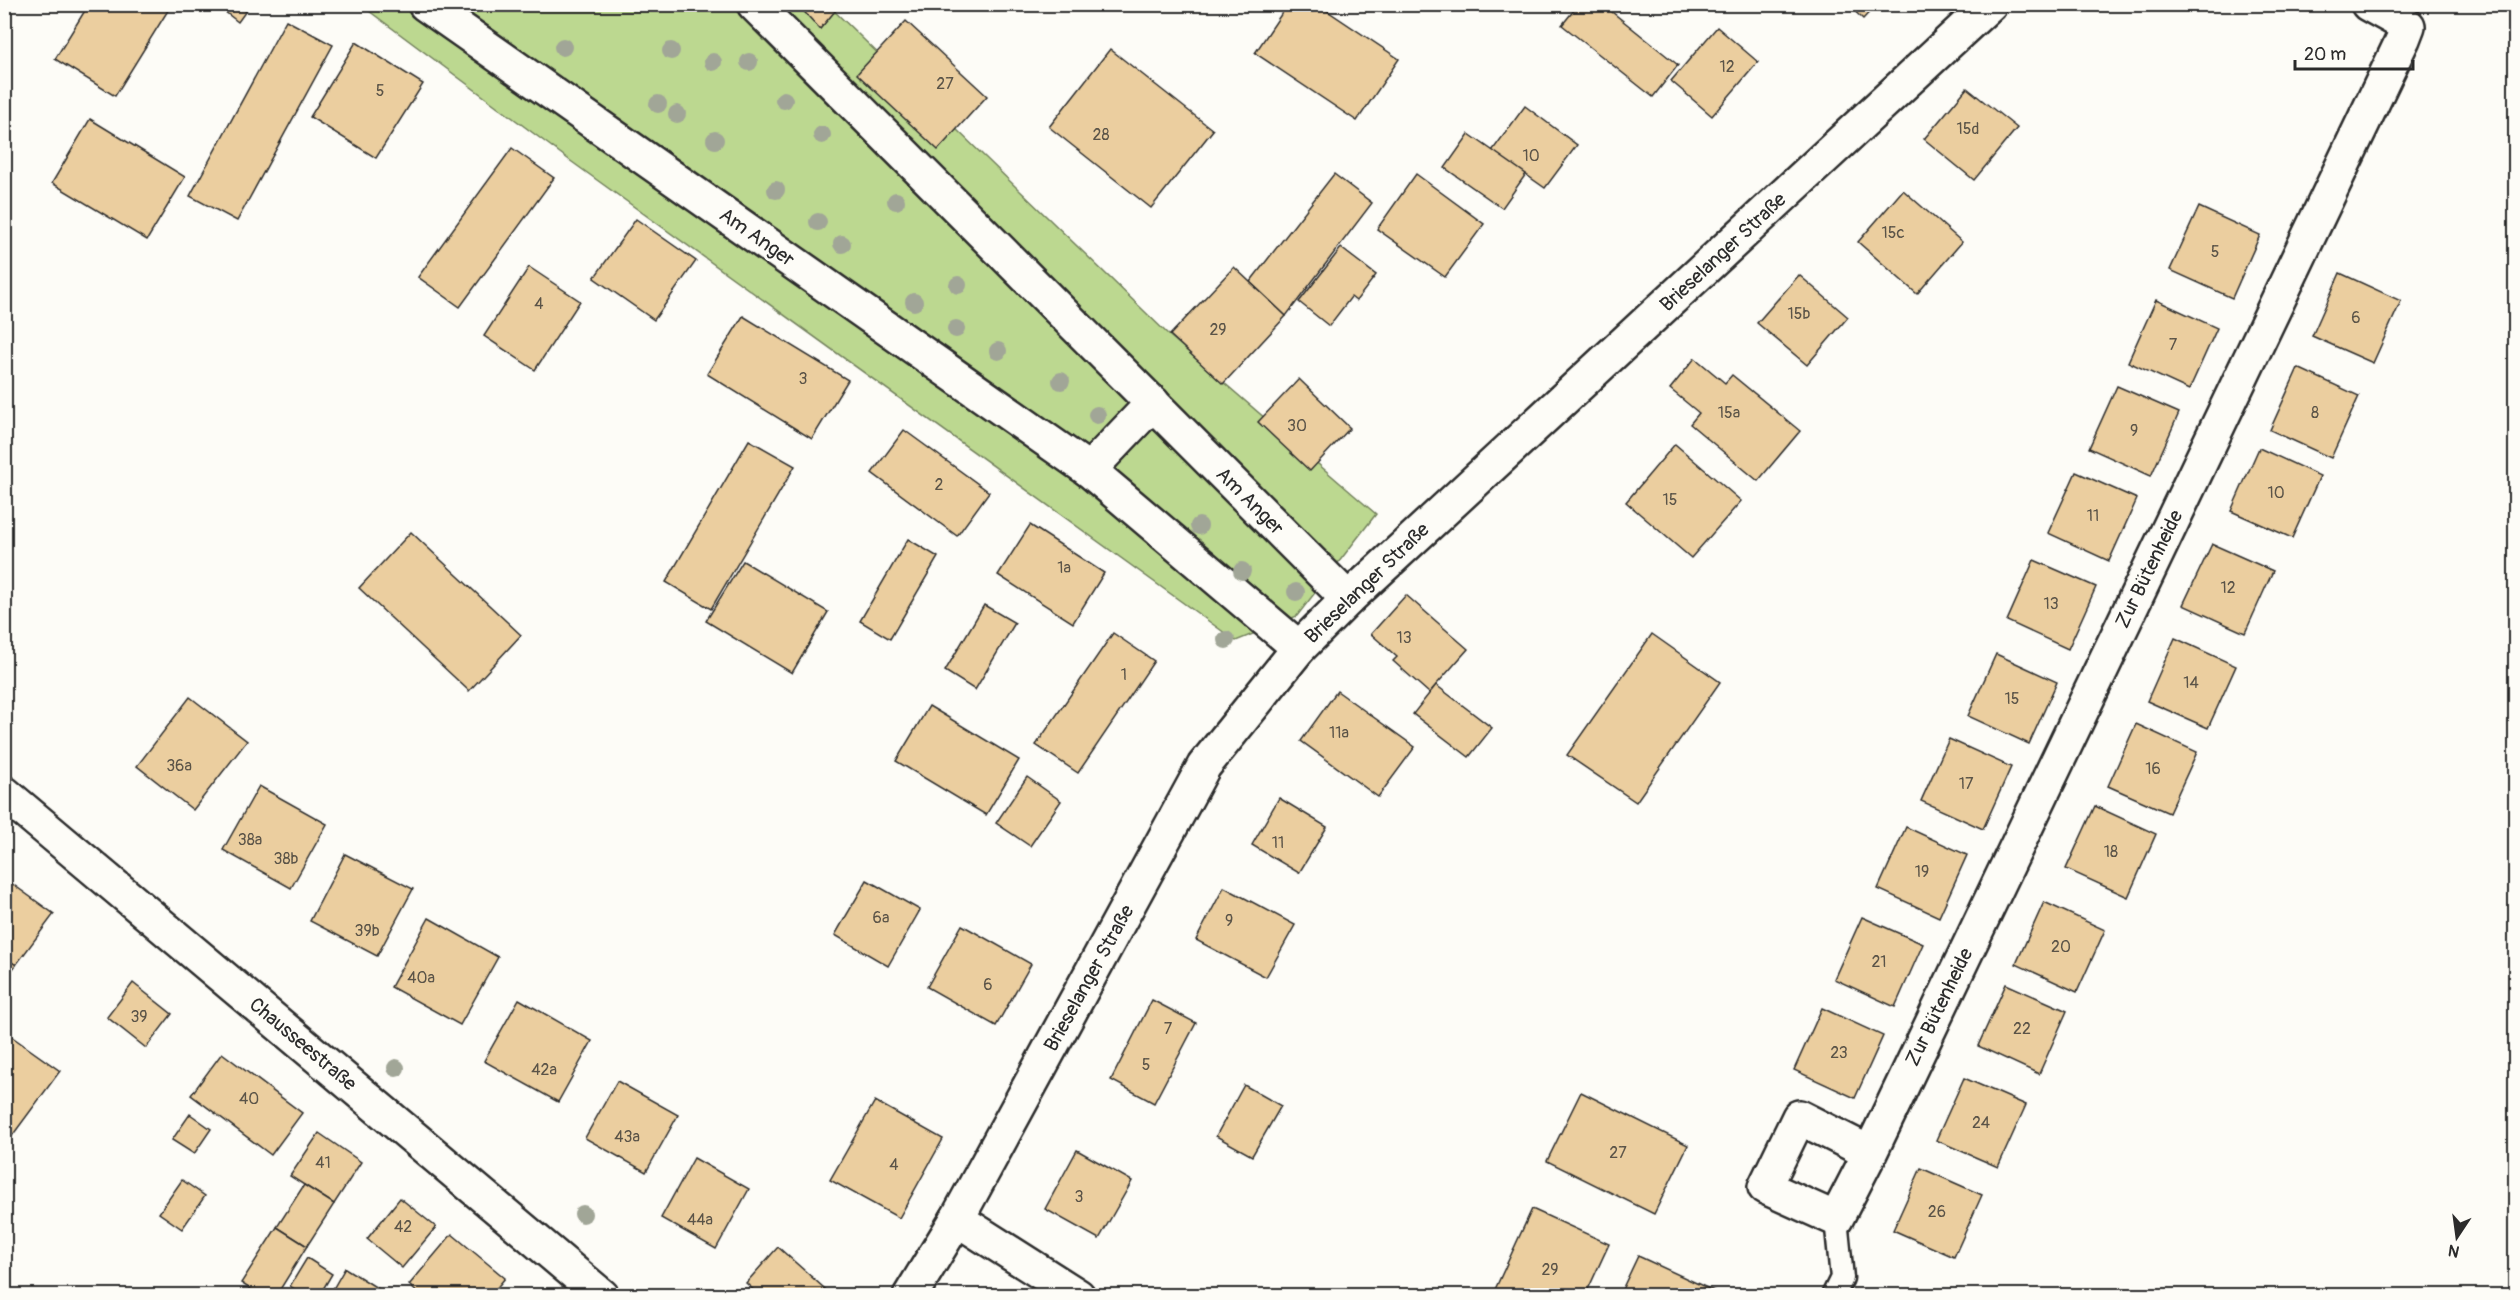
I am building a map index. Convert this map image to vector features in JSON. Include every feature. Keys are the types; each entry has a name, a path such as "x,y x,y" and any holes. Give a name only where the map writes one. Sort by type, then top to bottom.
{"street":[{"name":"Am Anger","path":"425,4 1089,470 1299,648"},
{"name":"Am Anger","path":"754,4 1348,599"},
{"name":"Brieselanger Straße","path":"910,1296 957,1219 1204,766 1299,648 1348,599 1990,4"},
{"name":"Zur Bütenheide","path":"1836,1219 2409,26 2368,4"},
{"path":"1089,470 1153,403"},
{"name":"Chausseestraße","path":"4,793 602,1296"},
{"path":"1836,1219 1765,1187 1799,1117 1869,1153"},
{"path":"957,1219 1078,1296"}],"lane":[{"path":"1833,1296 1842,1278 1836,1219"}],"green space":[{"path":"361,5 828,5 1171,337 1376,514 1297,616 1236,641 572,162"}],"building":[{"path":"89,4 172,4 115,96 55,59"},
{"path":"215,4 251,4 238,22"},
{"path":"797,4 841,4 820,29"},
{"path":"1288,4 1317,4 1399,59 1357,121 1255,53"},
{"path":"1579,4 1602,4 1678,65 1653,97 1562,25"},
{"path":"1847,4 1877,4 1863,19"},
{"path":"286,20 333,45 237,221 190,196"},
{"path":"906,21 987,96 938,150 857,74"},
{"path":"1717,27 1758,62 1712,116 1671,81"},
{"path":"356,42 423,84 376,158 310,117"},
{"path":"1110,49 1213,130 1151,208 1049,127"},
{"path":"1967,88 2017,128 1974,180 1924,139"},
{"path":"1525,106 1577,145 1545,188 1492,151"},
{"path":"90,119 185,177 147,240 52,183"},
{"path":"1469,134 1526,174 1502,208 1445,168"},
{"path":"512,148 554,178 460,307 418,277"},
{"path":"1334,174 1372,203 1286,316 1250,282"},
{"path":"1416,174 1484,224 1445,277 1377,229"},
{"path":"1903,190 1962,242 1917,294 1858,242"},
{"path":"2199,207 2260,235 2232,298 2170,270"},
{"path":"636,219 696,261 654,320 594,278"},
{"path":"1341,248 1376,275 1356,301 1351,297 1329,326 1299,302"},
{"path":"529,267 580,301 535,370 484,336"},
{"path":"1234,267 1286,316 1223,384 1170,335"},
{"path":"2340,273 2401,301 2373,363 2312,336"},
{"path":"1799,275 1848,317 1807,365 1757,323"},
{"path":"2156,300 2217,328 2189,390 2128,362"},
{"path":"743,316 848,380 812,439 707,374"},
{"path":"1695,358 1725,383 1732,375 1800,431 1758,481 1690,424 1699,413 1670,389"},
{"path":"2298,368 2359,396 2331,458 2270,430"},
{"path":"1299,379 1350,428 1310,471 1258,422"},
{"path":"2117,386 2179,413 2151,476 2089,448"},
{"path":"904,430 989,492 957,536 872,473"},
{"path":"749,440 795,466 711,609 666,582"},
{"path":"1675,444 1741,501 1691,558 1626,502"},
{"path":"2259,448 2320,476 2292,538 2231,511"},
{"path":"2076,472 2137,499 2109,561 2048,533"},
{"path":"1030,525 1104,573 1073,623 998,575"},
{"path":"411,532 521,635 469,691 359,588"},
{"path":"908,539 938,557 890,639 860,621"},
{"path":"2212,544 2273,571 2245,633 2183,605"},
{"path":"2034,560 2096,587 2068,649 2007,621"},
{"path":"743,561 828,612 792,673 706,621"},
{"path":"1406,595 1468,649 1429,693 1393,661 1397,657 1371,634"},
{"path":"984,605 1015,623 975,690 945,671"},
{"path":"1113,633 1154,661 1078,773 1036,745"},
{"path":"1652,634 1720,682 1636,802 1567,755"},
{"path":"2175,638 2236,666 2208,728 2147,701"},
{"path":"1996,654 2057,682 2029,744 1968,716"},
{"path":"1436,685 1492,728 1469,757 1413,714"},
{"path":"1337,691 1415,747 1378,797 1301,741"},
{"path":"190,697 247,741 193,810 137,766"},
{"path":"929,706 1019,760 986,815 896,761"},
{"path":"2136,724 2197,752 2169,813 2108,786"},
{"path":"1949,739 2011,767 1983,829 1921,801"},
{"path":"1027,777 1061,801 1030,846 996,823"},
{"path":"259,786 327,824 291,888 223,850"},
{"path":"1279,798 1327,827 1299,873 1252,845"},
{"path":"2095,806 2156,834 2128,897 2066,869"},
{"path":"1906,827 1967,855 1939,917 1878,889"},
{"path":"345,854 413,889 377,956 310,921"},
{"path":"4,878 54,914 16,965 4,957"},
{"path":"867,880 920,910 888,966 835,935"},
{"path":"1224,887 1295,925 1266,977 1196,940"},
{"path":"2044,902 2105,930 2077,992 2016,964"},
{"path":"1862,917 1923,944 1895,1007 1834,979"},
{"path":"429,918 498,957 460,1025 391,987"},
{"path":"962,925 1031,964 996,1026 927,987"},
{"path":"4,957 16,965 4,980"},
{"path":"133,983 172,1014 146,1048 107,1017"},
{"path":"2006,984 2067,1011 2039,1074 1978,1046"},
{"path":"519,999 592,1041 558,1102 484,1061"},
{"path":"1152,1000 1196,1023 1154,1103 1111,1080"},
{"path":"1822,1008 1883,1036 1855,1098 1794,1070"},
{"path":"8,1034 60,1071 9,1140 4,1137 4,1038"},
{"path":"222,1053 302,1113 271,1155 191,1095"},
{"path":"1964,1078 2026,1105 1998,1167 1936,1140"},
{"path":"617,1081 678,1115 646,1172 585,1138"},
{"path":"1244,1085 1281,1106 1252,1156 1216,1136"},
{"path":"1581,1092 1688,1145 1654,1214 1547,1161"},
{"path":"875,1101 943,1139 899,1218 830,1180"},
{"path":"190,1114 211,1129 194,1154 172,1140"},
{"path":"319,1133 361,1162 334,1204 290,1176"},
{"path":"1077,1150 1132,1181 1099,1239 1045,1209"},
{"path":"694,1158 749,1189 716,1249 661,1218"},
{"path":"1921,1168 1982,1195 1954,1257 1893,1230"},
{"path":"182,1180 205,1196 182,1229 159,1213"},
{"path":"304,1185 334,1204 307,1246 277,1227"},
{"path":"400,1198 436,1227 402,1268 367,1239"},
{"path":"1532,1209 1609,1244 1585,1296 1492,1296"},
{"path":"277,1227 307,1246 276,1296 261,1296 241,1283"},
{"path":"452,1234 505,1278 490,1296 421,1296 409,1285"},
{"path":"778,1247 833,1296 760,1296 746,1283"},
{"path":"1638,1256 1718,1293 1717,1296 1619,1296"},
{"path":"307,1258 332,1274 319,1296 305,1296 290,1286"},
{"path":"345,1268 390,1296 329,1296"}]}
